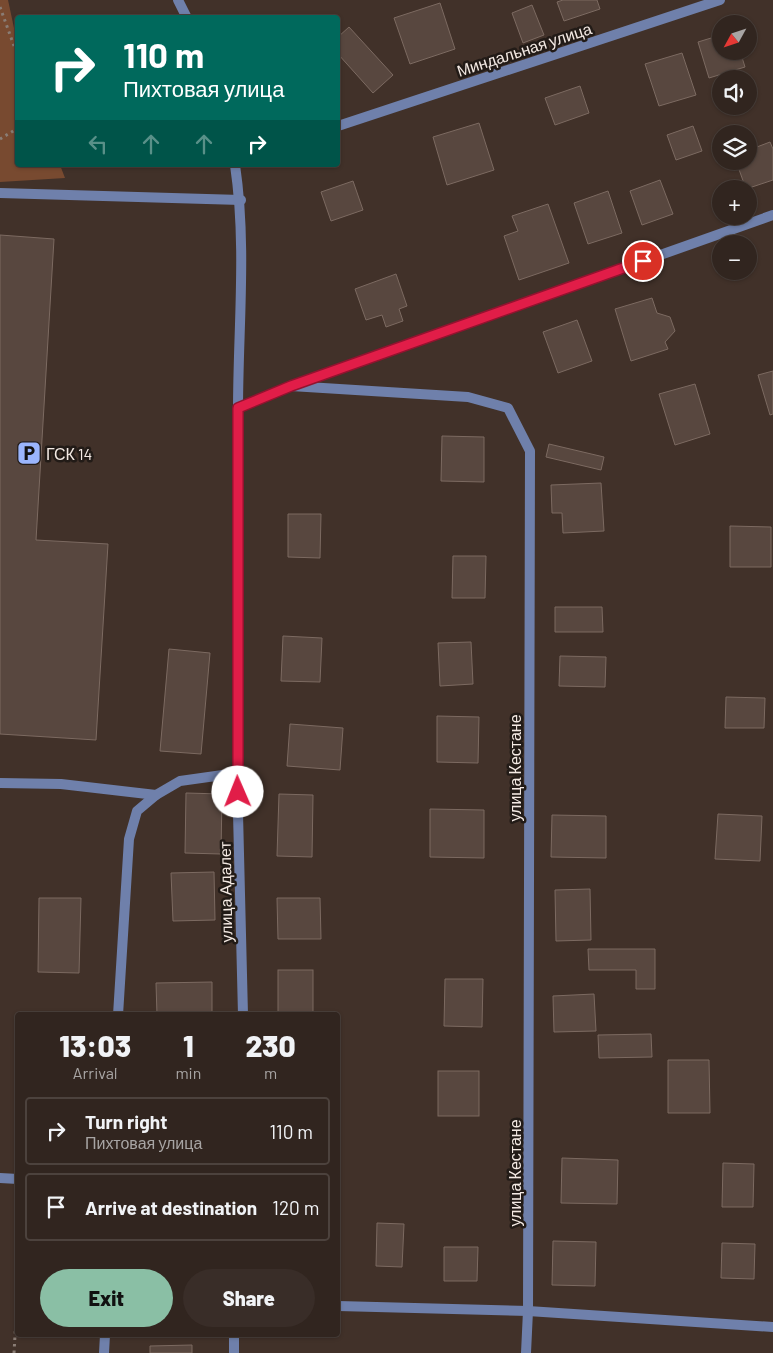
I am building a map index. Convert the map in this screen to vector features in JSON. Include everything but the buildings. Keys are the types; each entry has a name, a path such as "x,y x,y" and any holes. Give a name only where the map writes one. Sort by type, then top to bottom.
{"street":[{"path":"178,0 186,15"},
{"name":"Миндальная улица","path":"340,125 720,0"},
{"name":"улица Адалет","path":"236,167 240,200 242,280 238,408 237,773 243,1012"},
{"path":"0,193 240,200"},
{"path":"238,408 291,386 773,215"},
{"name":"улица Кестане","path":"291,386 468,397 508,408 530,451 528,1310 526,1353"},
{"path":"118,1012 128,839 137,811 156,795 180,781 237,773"},
{"path":"0,783 61,784 156,795"},
{"path":"0,1178 15,1179"},
{"path":"340,1306 528,1310 773,1327"},
{"path":"104,1353 105,1337"},
{"path":"234,1337 234,1353"}],"path":[{"path":"0,7 15,49"},
{"path":"0,139 15,130"},
{"path":"14,1353 15,1336"}],"shaded area":[{"path":"0,0 8,0 15,33 15,167 61,167 65,178 0,182"}],"place":[{"name":"ГСК 14","path":"29,453"}],"route":[{"path":"238,792 238,408 291,386 643,261"}]}
